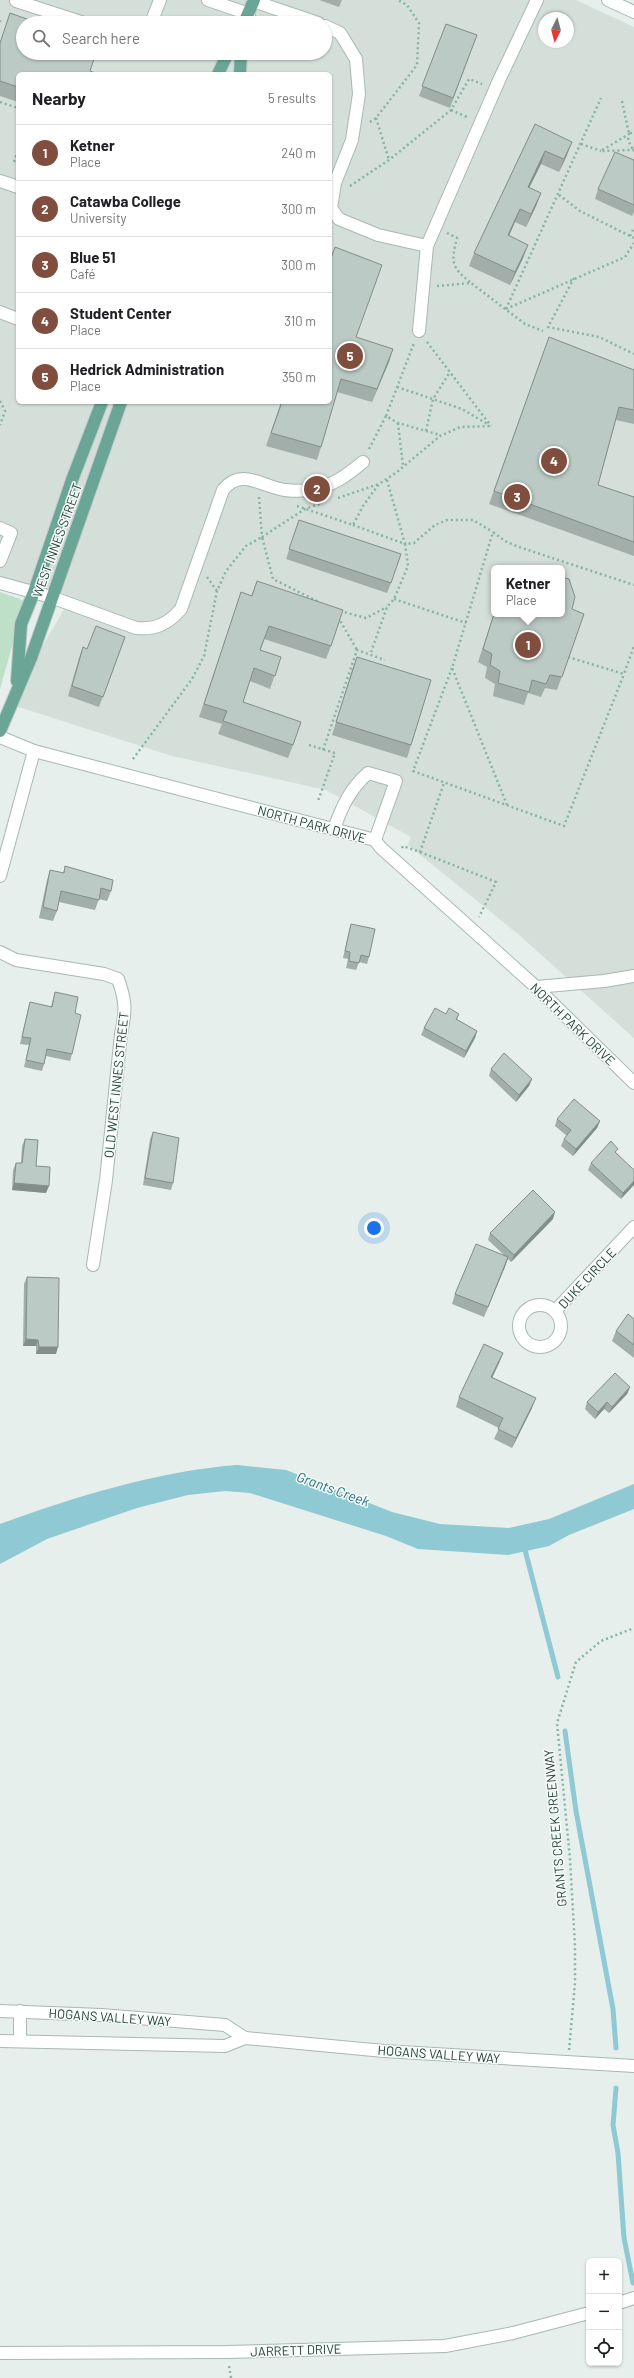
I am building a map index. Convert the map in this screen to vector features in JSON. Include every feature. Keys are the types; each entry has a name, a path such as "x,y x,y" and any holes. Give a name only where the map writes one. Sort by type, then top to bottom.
{"main road":[{"path":"247,16 253,1"},
{"path":"219,72 225,60"},
{"path":"240,72 241,60"},
{"name":"WEST INNES STREET","path":"17,687 21,624 34,592 72,480 101,404"},
{"name":"WEST INNES STREET","path":"0,731 17,687 31,658 51,597 120,404"}],"street":[{"path":"154,16 160,0"},
{"path":"208,0 242,16"},
{"path":"418,331 427,246 500,78 537,0"},
{"path":"608,0 634,12"},
{"path":"16,1 62,16"},
{"path":"253,1 297,16"},
{"path":"332,29 340,33 356,58 359,94 353,134 332,196"},
{"path":"0,181 16,186"},
{"path":"332,209 339,219 378,235 427,246"},
{"path":"0,312 16,318"},
{"path":"0,583 51,597 136,628 149,629 161,626 172,620 181,610 223,490 229,482 239,479 250,479 285,490 312,490 343,479 362,462"},
{"path":"0,528 11,533 0,561"},
{"name":"NORTH PARK DRIVE","path":"0,737 34,752 375,840 380,847 536,987 634,1083"},
{"path":"0,876 34,752"},
{"path":"334,829 342,806 355,785 368,773 396,781 375,840"},
{"name":"OLD WEST INNES STREET","path":"0,952 16,960 104,974 118,979 124,997 125,1013 120,1042 106,1180 93,1265"},
{"path":"536,987 604,981 634,976"},
{"name":"DUKE CIRCLE","path":"555,1311 634,1227"},
{"name":"HOGANS VALLEY WAY","path":"0,2011 101,2015 225,2025 245,2038"},
{"path":"20,2011 20,2040"},
{"name":"HOGANS VALLEY WAY","path":"0,2041 20,2040 225,2046 245,2038 384,2051 634,2066"},
{"path":"622,2302 634,2298"},
{"name":"JARRETT DRIVE","path":"0,2353 227,2352 445,2346 513,2333 586,2314"}],"path":[{"path":"353,134 376,118 418,65 419,23 407,5 398,0"},
{"path":"0,20 0,25"},
{"path":"332,198 389,160 451,110 469,79"},
{"path":"506,309 559,195 601,98"},
{"path":"581,144 601,151 634,151 628,140 629,134 622,100"},
{"path":"0,102 16,107"},
{"path":"376,118 389,160"},
{"path":"601,151 634,131"},
{"path":"14,162 16,156"},
{"path":"559,195 580,211 634,238"},
{"path":"436,226 457,238 452,260 458,273 525,324 543,331"},
{"path":"630,236 634,228"},
{"path":"506,309 625,257 634,243"},
{"path":"575,278 548,327 599,337 634,354"},
{"path":"423,287 471,283"},
{"path":"418,331 491,426"},
{"path":"362,462 386,416 418,331"},
{"path":"426,431 433,400 450,372"},
{"path":"397,387 462,409 491,426"},
{"path":"0,401 5,411 0,425"},
{"path":"386,416 398,423 440,436"},
{"path":"398,423 403,466"},
{"path":"331,500 387,480 440,436 460,427 491,426"},
{"path":"370,655 387,607 394,598 408,566 405,544 387,480"},
{"path":"353,525 363,506 379,484"},
{"path":"266,496 259,493 262,537 273,579 320,603"},
{"path":"133,759 192,679 204,656 217,591 232,560 246,546 304,509 324,503"},
{"path":"292,504 405,544 414,543 435,525 447,520 473,520 505,541 519,548 634,585"},
{"path":"492,532 452,668 413,770 564,826 634,646"},
{"path":"394,598 466,623"},
{"path":"385,660 357,650 334,610 366,618 387,607"},
{"path":"323,750 357,650"},
{"path":"568,657 624,674"},
{"path":"452,668 506,805"},
{"path":"309,745 335,753 318,801"},
{"path":"420,852 444,782"},
{"path":"400,854 403,846 496,882 476,922"},
{"name":"GRANTS CREEK GREENWAY","path":"568,2062 575,1983 575,1946 570,1859 557,1723 576,1662 601,1642 634,1628"}],"shaded area":[{"path":"0,0 576,0 634,27 634,1038 518,934 408,845 411,837 326,790 172,756 9,704 70,599 0,576"}],"green space":[{"path":"0,592 25,601 0,689"}],"water":[{"name":"Grants Creek","path":"237,1465 286,1470 392,1512 440,1524 509,1528 549,1519 634,1484 634,1509 569,1535 549,1546 508,1555 418,1549 386,1536 250,1493 225,1491 188,1495 137,1508 47,1539 0,1564 0,1524 57,1504 147,1479 207,1468"}],"building":[{"path":"10,13 18,16 16,16 16,60 94,60 90,71 93,72 16,72 16,86 0,81 0,43"},
{"path":"446,24 477,35 453,98 422,86"},
{"path":"535,124 572,142 564,159 545,151 528,187 541,193 531,214 520,209 508,235 528,245 515,272 474,253"},
{"path":"615,152 634,160 634,205 598,189"},
{"path":"335,247 382,265 356,337 393,349 377,389 341,379 321,447 271,433 281,404 332,404 332,255"},
{"path":"549,337 634,370 634,410 619,407 598,485 634,497 634,542 494,491"},
{"path":"299,520 401,554 391,583 289,549"},
{"path":"565,578 569,579 575,597 572,609 584,614 562,677 550,675 546,684 532,680 529,692 498,683 500,671 490,665 492,654 483,649 493,617 565,617"},
{"path":"257,581 343,610 331,646 269,626 260,650 281,657 275,676 254,668 243,702 301,722 293,745 223,721 227,711 204,704 241,592 252,596"},
{"path":"96,626 125,637 103,697 72,686 83,647 87,649"},
{"path":"357,657 431,680 411,745 336,722"},
{"path":"65,866 113,880 111,891 101,888 99,900 61,891 57,911 43,907 50,870 64,873"},
{"path":"351,924 375,929 369,957 361,955 359,963 349,961 350,952 345,951"},
{"path":"55,992 78,997 75,1013 81,1015 72,1054 47,1049 44,1064 26,1060 31,1038 22,1037 30,1002 52,1007"},
{"path":"435,1008 446,1014 449,1008 459,1014 456,1019 477,1031 466,1051 424,1028"},
{"path":"504,1053 532,1079 519,1095 491,1069"},
{"path":"574,1099 600,1121 576,1149 564,1139 571,1130 557,1119"},
{"path":"153,1132 179,1138 173,1183 145,1178"},
{"path":"25,1139 38,1140 36,1166 50,1167 49,1186 14,1183 16,1163 22,1163"},
{"path":"611,1141 618,1149 615,1152 634,1170 634,1181 623,1193 591,1163"},
{"path":"533,1190 555,1212 514,1255 490,1233"},
{"path":"476,1244 508,1257 488,1307 455,1294"},
{"path":"27,1277 59,1278 58,1347 39,1347 38,1340 26,1339"},
{"path":"628,1314 634,1319 634,1345 616,1331"},
{"path":"484,1344 503,1353 491,1377 536,1398 516,1438 498,1429 503,1418 459,1397"},
{"path":"615,1373 630,1387 612,1407 607,1402 598,1412 587,1402"}],"waterway":[{"path":"524,1546 558,1677"},
{"path":"565,1731 576,1811 613,2009 616,2048"},
{"path":"616,2088 613,2125 618,2153 624,2238 633,2283"}],"place":[{"name":"Hedrick Administration","path":"350,356"},
{"name":"Student Center","path":"554,461"},
{"name":"Catawba College","path":"317,489"},
{"name":"Blue 51","path":"517,497"},
{"name":"Ketner","path":"528,645"}]}
